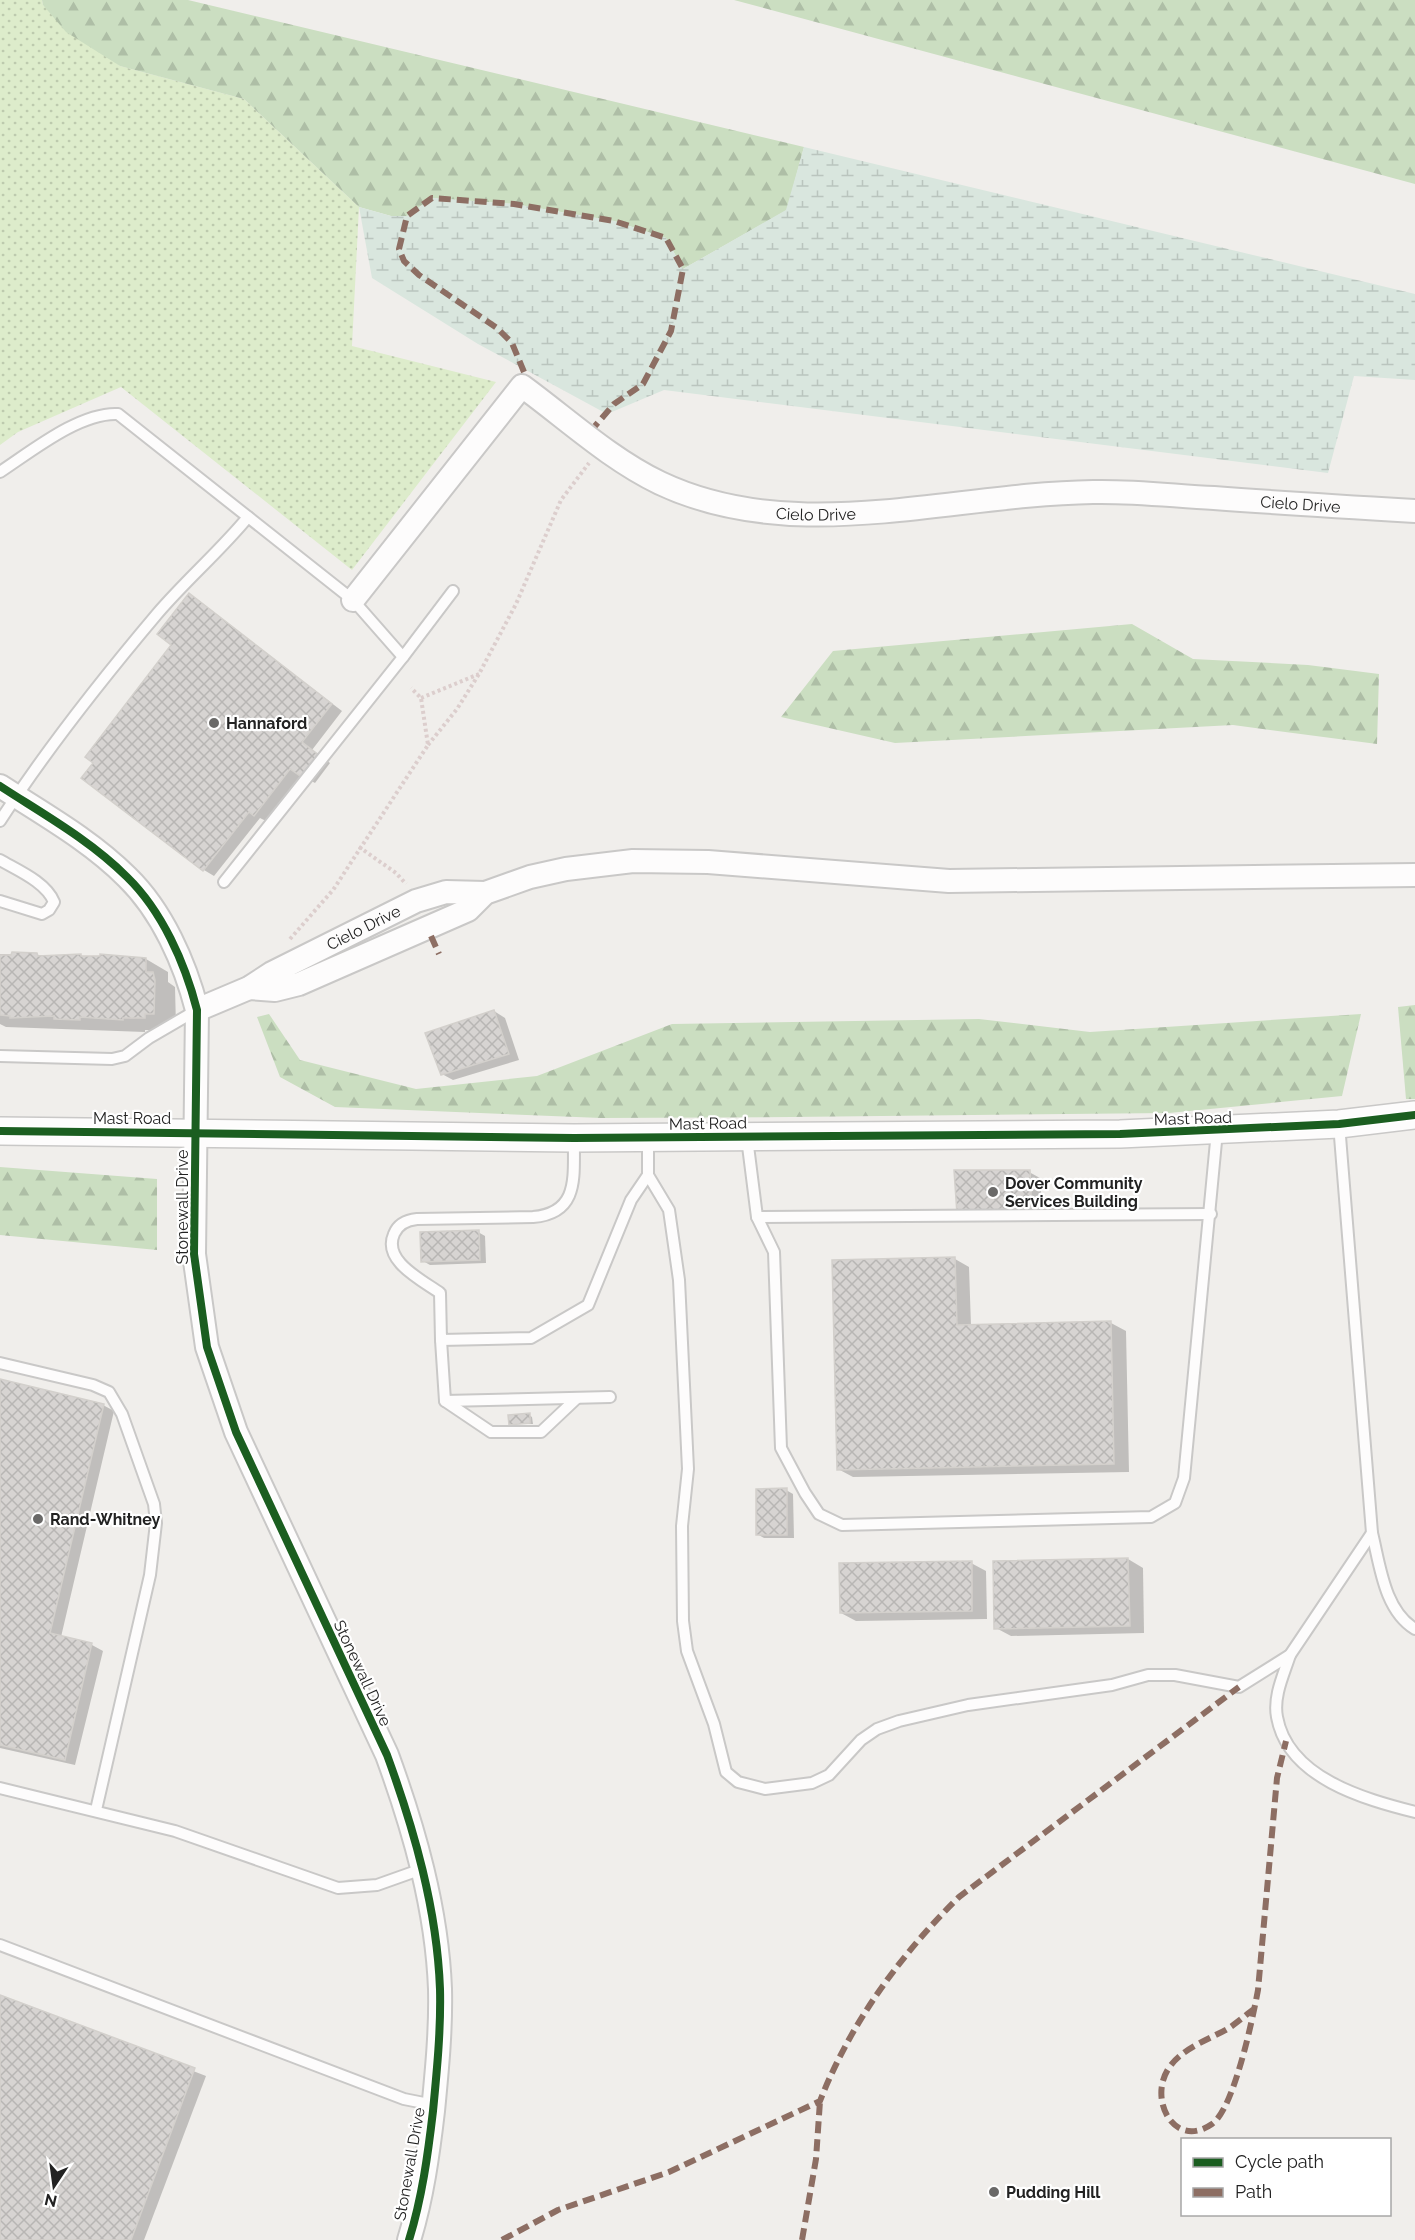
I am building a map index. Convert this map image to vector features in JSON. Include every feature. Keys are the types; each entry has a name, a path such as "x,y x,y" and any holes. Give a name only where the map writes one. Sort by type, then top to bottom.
{"street":[{"name":"Cielo Drive","path":"353,600 522,386 601,446 657,482 705,500 751,512 835,514 1028,495 1095,492 1415,511"},
{"name":"Stonewall Drive","path":"8,791 94,848 128,878 159,920 190,984 197,1010 194,1254 198,1296 207,1347 219,1389 268,1503 387,1755 406,1808 422,1869 433,1927 440,1988 439,2060 418,2210 409,2240"},
{"name":"Cielo Drive","path":"197,1010 249,988 275,990 299,984 468,909 485,893 530,877 566,869 633,861 708,862 949,881 1415,875"},
{"name":"Mast Road","path":"0,1131 574,1138 1108,1134 1339,1124 1415,1114"}],"lane":[{"path":"0,472 50,439 90,418 105,413 118,414 353,600 403,657"},
{"path":"0,821 8,791 158,614 219,551 248,517"},
{"path":"224,882 453,591"},
{"path":"0,860 41,885 51,894 54,902 50,910 42,914 0,901"},
{"path":"0,1056 112,1059 125,1056 149,1038 197,1010"},
{"path":"1339,1124 1372,1533 1384,1584 1394,1608 1415,1629"},
{"path":"746,1136 758,1217 774,1252 781,1448 805,1494 819,1514 842,1525 1151,1517 1175,1503 1184,1478 1211,1214 1217,1131"},
{"path":"445,1401 440,1293 396,1259 391,1246 395,1230 409,1220 417,1219 534,1217 552,1213 566,1202 573,1187 574,1138"},
{"path":"648,1138 648,1175 669,1210 679,1280 688,1469 682,1526 683,1621 687,1651 714,1724 726,1772 738,1782 765,1789 812,1783 829,1775 861,1740 877,1729 933,1713 968,1705 1112,1685 1148,1675 1175,1675 1239,1687 1290,1654"},
{"path":"441,1340 531,1338 588,1305 631,1200 648,1175"},
{"path":"758,1217 1211,1214"},
{"path":"0,1363 93,1385 109,1392 122,1414 154,1504 156,1523 150,1575 96,1810"},
{"path":"445,1401 610,1397"},
{"path":"445,1401 491,1432 541,1432 577,1398"},
{"path":"1372,1533 1290,1654 1277,1695 1277,1718 1286,1741 1301,1761 1317,1775 1349,1791 1415,1812"},
{"path":"0,1788 175,1831 338,1888 376,1885 422,1869"},
{"path":"0,1945 404,2099 434,2105"}],"path":[{"path":"287,944 333,890 359,847 428,745 457,709 479,674 516,604 561,500 593,458"},
{"path":"422,698 479,674"},
{"path":"411,688 422,698 428,745"},
{"path":"359,847 396,873 407,885"}],"green space":[{"path":"0,0 42,0 43,5 120,66 244,99 359,207 352,346 496,382 352,570 121,387 18,432 0,445"},
{"path":"42,0 188,0 804,147 787,210 683,269 666,238 614,221 514,204 432,198 407,216 391,216 359,207 244,99 120,66 66,32 43,5"},
{"path":"734,0 1415,0 1415,184"},
{"path":"804,147 1415,294 1415,380 1354,376 1328,473 664,390 607,414 478,344 372,278 359,207 391,216 407,216 432,198 514,204 614,221 666,238 683,269 786,210"},
{"path":"1132,624 1193,659 1308,665 1379,674 1377,744 1233,725 895,743 781,717 833,651"},
{"path":"1415,1005 1415,1099 1406,1099 1398,1007"},
{"path":"269,1014 300,1060 416,1089 537,1076 672,1024 979,1019 1090,1032 1361,1014 1342,1096 1169,1113 601,1118 335,1107 280,1077 257,1017"},
{"path":"0,1167 157,1179 157,1250 0,1235"}],"building":[{"name":"Hannaford","path":"189,593 332,704 302,742 320,756 303,778 290,769 254,816 249,812 203,871 81,778 93,763 85,757 171,645 157,634"},
{"path":"12,952 37,953 38,956 81,954 81,956 100,956 100,954 146,958 146,972 153,972 155,980 154,1014 145,1014 145,1018 123,1018 123,1020 80,1017 80,1020 54,1019 54,1016 10,1018 10,1016 0,1015 0,955 11,955"},
{"path":"494,1010 509,1054 441,1075 425,1033"},
{"name":"Dover Community Services Building","path":"954,1170 1030,1170 1032,1214 957,1214"},
{"path":"479,1230 480,1260 421,1262 420,1232"},
{"path":"955,1257 957,1325 1111,1321 1114,1464 837,1470 832,1260"},
{"name":"Rand-Whitney","path":"0,1379 104,1404 50,1633 92,1643 65,1760 0,1745"},
{"path":"530,1413 530,1423 509,1425 508,1415"},
{"path":"787,1488 787,1535 756,1535 756,1489"},
{"path":"1128,1558 1130,1626 994,1629 993,1561"},
{"path":"972,1561 972,1611 840,1613 839,1563"},
{"path":"0,1995 195,2068 131,2240 0,2240"}],"marked path":[{"path":"524,372 512,343 497,328 419,275 404,261 399,249 407,216 432,198 514,204 614,221 666,238 683,269 671,331 643,384 614,404 595,426"},
{"path":"431,936 439,954"},
{"path":"502,2240 558,2210 669,2172 820,2101 846,2045 879,1992 937,1919 959,1897 1239,1687"},
{"path":"1255,2008 1252,2011 1229,2028 1190,2048 1171,2065 1164,2078 1161,2091 1163,2104 1175,2125 1186,2131 1198,2130 1212,2124 1228,2101 1241,2062 1252,2020 1255,2003 1258,1990 1277,1778 1286,1741"},
{"path":"802,2240 816,2159 820,2101"}],"cycle path":[{"path":"0,786 82,839 127,877 151,906 171,939 192,992 197,1010 194,1254 207,1347 236,1432 387,1755 415,1840 429,1899 438,1959 440,2019 427,2160 409,2240"},
{"path":"0,1131 574,1138 1120,1134 1339,1124 1415,1115"}],"place":[{"name":"Hannaford","path":"214,723"},
{"name":"Dover Community Services Building","path":"993,1192"},
{"name":"Rand-Whitney","path":"38,1519"},
{"name":"Pudding Hill","path":"994,2192"}]}
